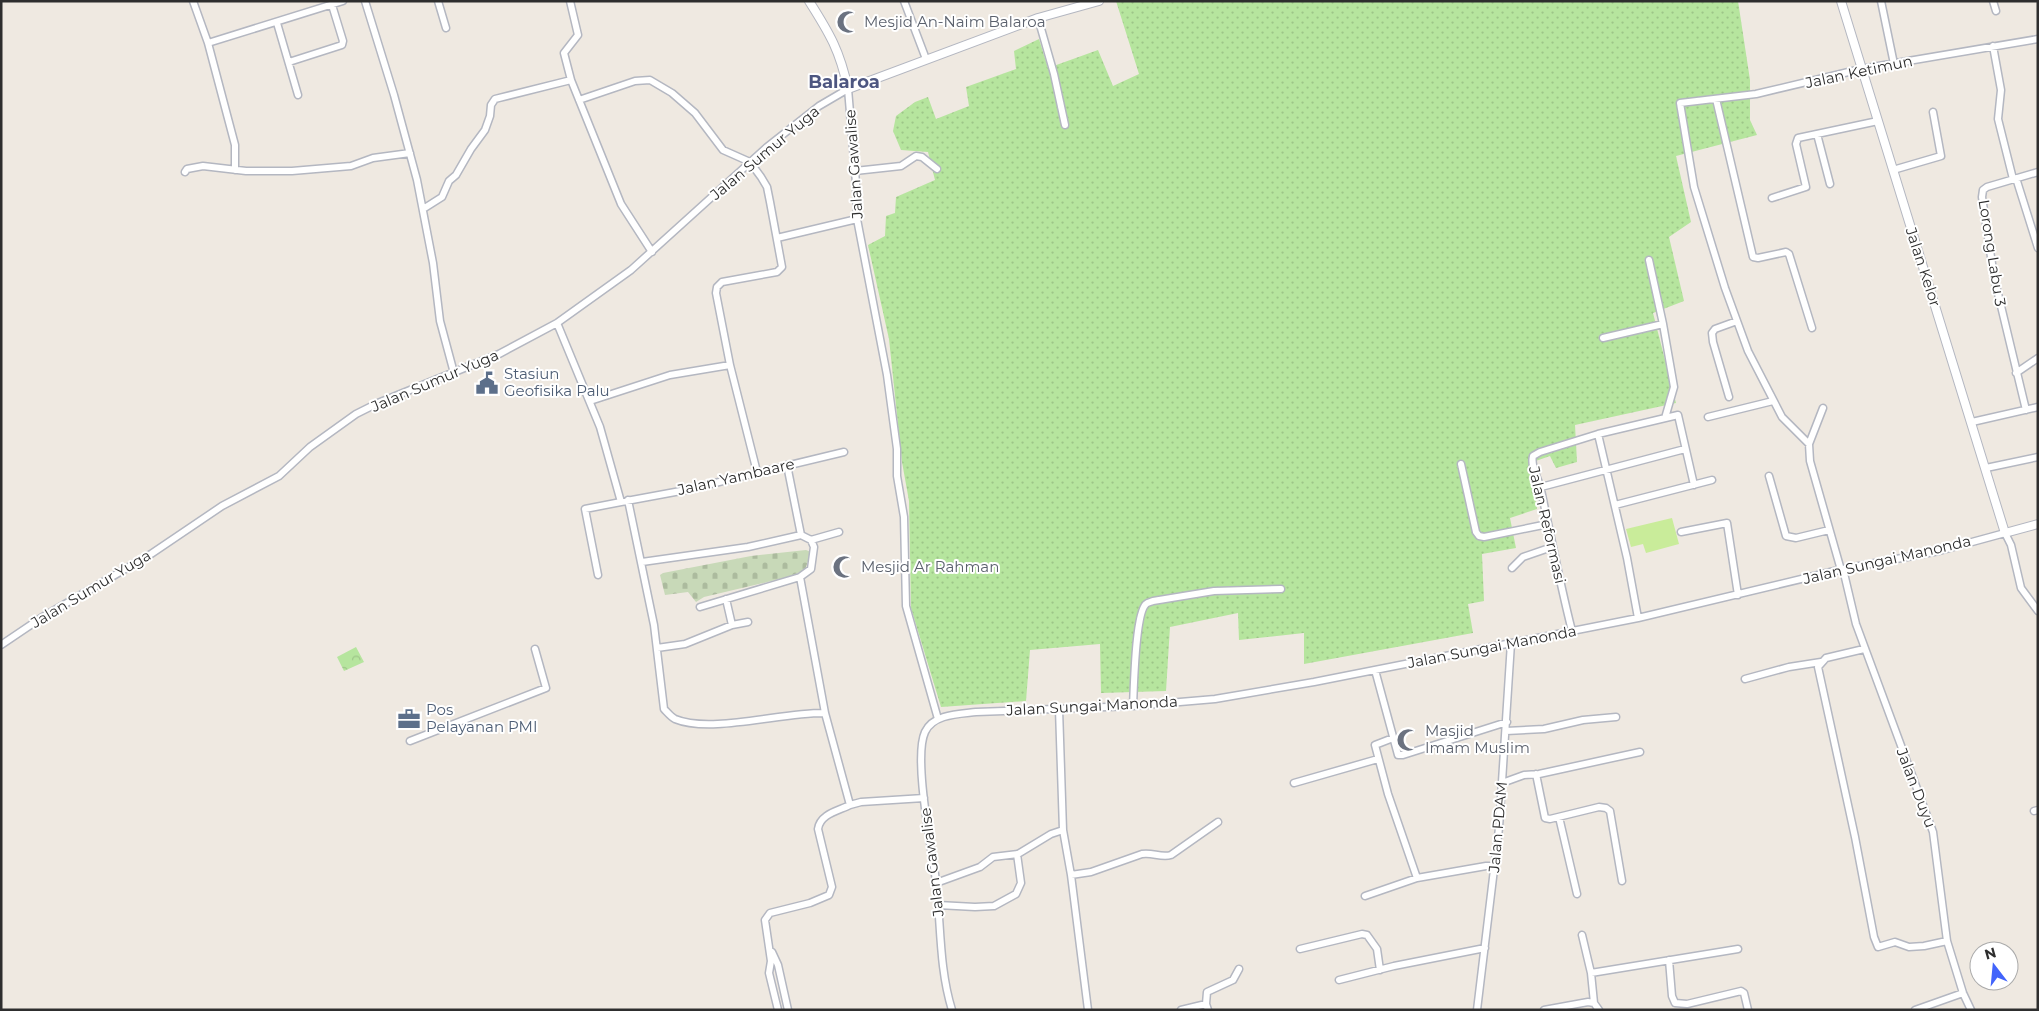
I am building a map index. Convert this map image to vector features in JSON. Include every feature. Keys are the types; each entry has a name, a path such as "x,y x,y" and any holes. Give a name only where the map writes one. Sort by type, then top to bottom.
{"street":[{"path":"193,1 208,44 235,145 235,170"},
{"path":"208,44 343,1"},
{"path":"366,1 410,153 434,270 440,321 454,372"},
{"path":"438,1 446,28"},
{"path":"570,1 578,35 564,53 571,80 620,204 652,252"},
{"name":"Jalan Gawalise","path":"810,1 835,43 842,62 848,89 857,219 887,375 904,517 906,606 938,719 924,733 922,748 924,798 936,884 947,989 952,1010"},
{"path":"904,1 926,59"},
{"path":"848,89 1038,18 1098,1"},
{"name":"Jalan Kelor","path":"1841,1 2005,532"},
{"path":"1880,1 1894,64"},
{"path":"1994,1 1996,10"},
{"path":"289,62 341,46 343,41 332,5"},
{"path":"1038,18 1054,74 1065,125"},
{"path":"277,23 298,95"},
{"name":"Jalan Ketimun","path":"1737,321 1694,187 1680,103 1756,94 1861,69 2038,39"},
{"path":"1993,46 2001,90 1998,119 2038,248"},
{"path":"423,209 442,198 449,181 456,175 485,130 492,102 495,99 571,80"},
{"path":"579,100 635,81 650,80 672,93 695,113 724,152 750,162 767,187 782,268 779,271 722,282 717,287 716,293 730,365 756,472"},
{"name":"Jalan Sumur Yuga","path":"1,645 41,618 151,554 238,496 279,476 310,447 356,414 499,354 557,323 632,270 750,162 819,106 848,89"},
{"path":"1716,100 1753,256 1758,258 1786,252 1789,254 1812,328"},
{"path":"1893,170 1941,156 1933,112"},
{"path":"1772,198 1806,187 1796,141 1798,138 1878,121"},
{"path":"1817,134 1830,184"},
{"path":"186,172 187,168 203,166 235,170 292,171 351,166 374,158 410,153"},
{"path":"855,171 901,166 916,156 922,157 938,169"},
{"name":"Lorong Labu 3","path":"2016,373 1994,278 1982,197 1986,187 2038,172"},
{"path":"777,238 857,219"},
{"path":"1649,260 1674,387 1665,418"},
{"path":"1729,397 1712,342 1712,333 1715,329 1737,321 1748,351 1773,401 1788,424 1809,444 1823,408"},
{"path":"557,323 604,437 642,562 657,648 664,709 674,719 701,724 737,722 805,712 825,713"},
{"path":"1603,338 1663,324"},
{"path":"2026,410 2016,373 2038,358"},
{"path":"590,401 670,375 730,365"},
{"path":"1708,417 1773,401"},
{"path":"1972,422 2038,407"},
{"path":"1638,618 1615,505 1598,434 1678,416 1694,485"},
{"name":"Jalan Reformasi","path":"1572,631 1552,547 1541,487 1532,462 1535,454 1598,434"},
{"name":"Jalan Duyu","path":"1809,444 1810,461 1864,650 1933,832 1947,941 1962,993 1970,1010"},
{"path":"1541,487 1685,449"},
{"name":"Jalan Yambaare","path":"598,575 585,509 686,490 844,452"},
{"path":"1986,468 2038,458"},
{"path":"1461,464 1476,532 1479,536 1484,537 1548,524"},
{"path":"787,465 801,535"},
{"path":"1769,476 1786,536 1794,538 1829,530"},
{"path":"1615,505 1712,480"},
{"path":"1681,532 1727,523 1738,595"},
{"name":"Jalan Sungai Manonda","path":"938,719 976,712 1133,706 1215,699 1375,670 1638,618 1842,570 1939,551 2038,524"},
{"path":"642,562 748,548 801,535 811,540 839,532"},
{"path":"2005,532 2011,545 2022,588 2038,611"},
{"path":"700,607 800,577 810,569 814,548 811,540"},
{"path":"1512,568 1523,557 1552,547"},
{"path":"800,577 825,713 850,805"},
{"path":"1133,706 1135,653 1142,611 1146,604 1153,601 1214,591 1281,588"},
{"path":"726,599 732,625"},
{"path":"657,648 685,644 732,625 748,622"},
{"name":"Jalan PDAM","path":"1476,1010 1495,866 1507,722 1511,643"},
{"path":"410,741 546,688 535,649"},
{"path":"1864,650 1826,658 1818,668 1845,787 1876,946 1879,947 1895,942 1909,947 1934,946 1947,941"},
{"path":"1744,679 1821,662"},
{"path":"1375,670 1398,755 1402,756 1507,722"},
{"path":"1059,709 1063,830 1071,875 1088,1010"},
{"path":"1506,731 1544,730 1583,720 1616,717"},
{"path":"1393,738 1376,744 1378,759 1417,878"},
{"path":"1502,783 1524,775 1640,752"},
{"path":"1294,783 1378,759"},
{"path":"1536,774 1545,818 1559,817 1599,807 1610,811 1622,881"},
{"path":"778,1010 769,973 771,960 765,920 770,913 810,903 829,895 832,888 818,829 819,822 850,805 866,801 924,798"},
{"path":"1559,817 1577,894"},
{"path":"1071,875 1091,872 1146,853 1171,855 1218,822"},
{"path":"936,884 980,867 993,857 1017,854 1051,834 1063,830"},
{"path":"938,905 994,906 1016,894 1020,883 1017,854"},
{"path":"1365,896 1417,878 1495,866"},
{"path":"1300,950 1362,934 1367,935 1378,949 1380,970"},
{"path":"1582,935 1591,973 1594,1003 1599,1010"},
{"path":"770,948 778,965 788,1010"},
{"path":"1339,980 1485,948"},
{"path":"1591,973 1738,949"},
{"path":"1669,960 1672,996 1675,1003 1688,1004 1741,991 1744,993 1748,1010"},
{"path":"1181,1010 1207,1007 1207,992 1233,980 1238,969"},
{"path":"1915,1010 1962,993"},
{"path":"1544,1010 1586,1002 1594,1003"}],"green space":[{"path":"1116,1 1738,1 1750,80 1750,120 1757,135 1676,156 1691,222 1669,237 1684,301 1653,313 1676,403 1575,425 1577,462 1556,468 1550,456 1530,463 1537,509 1510,518 1516,548 1482,554 1484,601 1468,604 1473,633 1304,664 1304,633 1239,640 1238,613 1170,627 1166,691 1101,693 1100,644 1030,650 1026,701 941,707 911,608 909,501 902,462 889,339 868,245 885,236 886,216 895,213 896,197 935,180 928,152 901,150 893,131 896,116 915,102 928,97 936,119 969,106 966,87 1016,69 1014,51 1039,39 1048,68 1098,50 1113,86 1139,74"},
{"path":"1672,518 1679,544 1646,553 1643,544 1631,547 1626,529"},
{"path":"806,550 811,552 805,570 788,577 704,597 696,602 688,592 665,595 660,575 751,556"},
{"path":"356,647 364,662 344,671 337,657"}],"place":[{"name":"Mesjid An-Naim Balaroa","path":"848,22"},
{"name":"Stasiun Geofisika Palu","path":"487,383"},
{"name":"Mesjid Ar Rahman","path":"844,567"},
{"name":"Pos Pelayanan PMI","path":"409,719"},
{"name":"Masjid Imam Muslim","path":"1408,740"}],"district":[{"name":"Balaroa","path":"844,82"}]}
